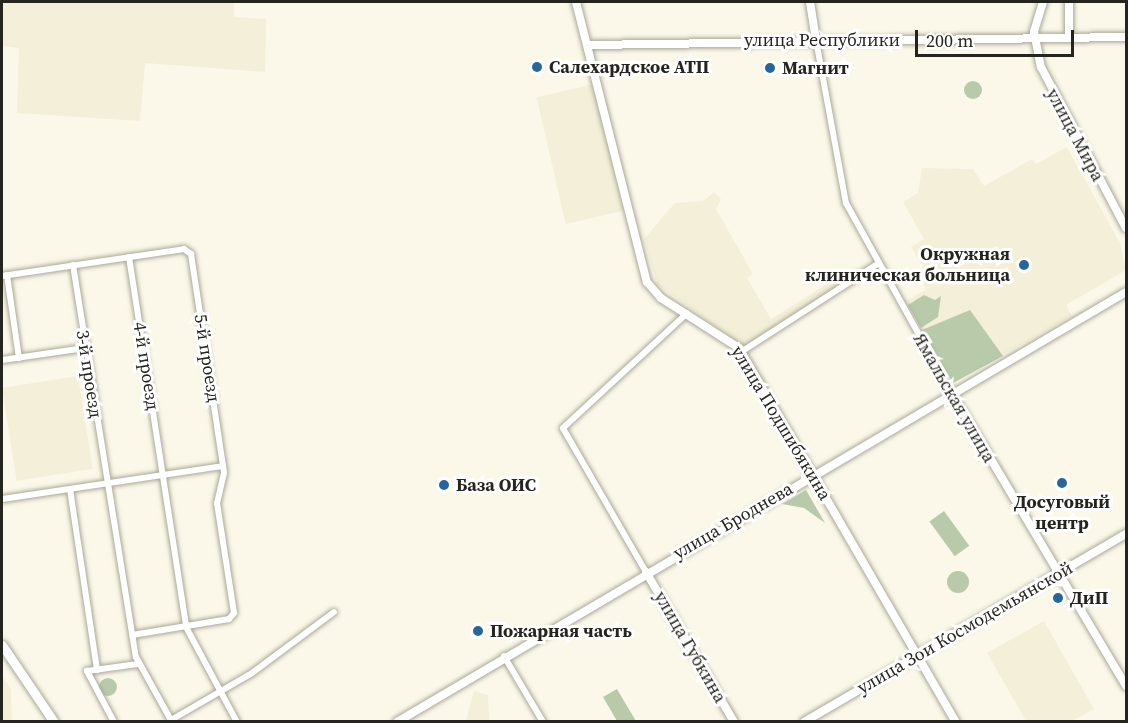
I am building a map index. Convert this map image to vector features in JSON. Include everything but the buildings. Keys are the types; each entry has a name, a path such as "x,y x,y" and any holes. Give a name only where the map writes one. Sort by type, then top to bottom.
{"main road":[{"name":"улица Подшибякина","path":"576,2 590,45 647,282 661,298 725,335 741,352 956,722"},
{"path":"810,2 816,40"},
{"path":"1034,38 1043,2"},
{"path":"1069,2 1069,38"},
{"name":"улица Республики","path":"590,45 1126,37"},
{"name":"улица Мира","path":"1034,38 1056,102 1126,228"},
{"name":"улица Броднева","path":"395,722 504,655 1126,292"},
{"name":"Ямальская улица","path":"952,394 1126,686"},
{"name":"улица Зои Космодемьянской","path":"804,722 1126,534"},
{"name":"улица Губкина","path":"646,572 734,722"},
{"path":"2,645 54,722"}],"street":[{"name":"Ямальская улица","path":"816,40 824,94 846,203 876,265 952,394"},
{"name":"5-й проезд","path":"129,257 189,252 223,466 218,503 233,616 186,627"},
{"path":"20,358 4,276 129,257"},
{"name":"4-й проезд","path":"129,257 186,627 237,722"},
{"name":"3-й проезд","path":"73,265 106,483 138,664 171,721"},
{"path":"741,352 876,265"},
{"path":"646,572 563,428 687,314"},
{"path":"2,360 85,348"},
{"path":"2,499 223,466"},
{"path":"70,489 97,670"},
{"path":"171,721 220,692 334,612"},
{"path":"132,635 186,627"},
{"path":"504,655 543,722"},
{"path":"114,722 90,681 87,671 138,664"}],"shaded area":[{"path":"2,2 234,2 234,17 266,19 265,72 145,63 140,121 17,113 19,48 2,46"},
{"path":"594,84 623,211 566,224 537,97"},
{"name":"Окружная клиническая больница","path":"1067,147 1120,243 1126,270 1066,305 1072,316 952,383 905,302 926,289 916,272 924,267 911,247 924,239 903,202 918,193 922,168 973,169 984,186 1032,159 1036,164"},
{"path":"714,192 721,199 716,209 753,274 747,278 771,319 851,269 855,275 745,348 657,284 644,239 675,203 703,201"},
{"path":"78,376 93,469 17,481 2,388"},
{"path":"1044,621 1094,709 1072,721 1026,721 987,653"},
{"path":"2,676 11,689 12,721 2,721"},
{"path":"474,691 488,695 489,721 466,721"}],"green space":[{"path":"973,81 981,86 982,90 977,98 973,99 965,94 964,90 969,82"},
{"path":"924,295 935,300 941,296 938,317 921,328 908,305"},
{"path":"970,310 1003,356 953,383 922,330"},
{"path":"806,490 825,523 804,508 782,504"},
{"path":"944,511 969,546 955,556 929,522"},
{"path":"958,571 966,574 969,582 966,590 958,593 950,590 947,582 950,574"},
{"path":"108,678 114,681 117,687 114,693 108,696 102,693 99,687 102,681"},
{"path":"617,689 636,721 617,721 603,697"}],"place":[{"name":"Салехардское АТП","path":"537,67"},
{"name":"Магнит","path":"770,68"},
{"name":"Окружная клиническая больница","path":"1024,265"},
{"name":"Досуговый центр","path":"1062,483"},
{"name":"База ОИС","path":"444,485"},
{"name":"ДиП","path":"1058,598"},
{"name":"Пожарная часть","path":"478,631"}]}
